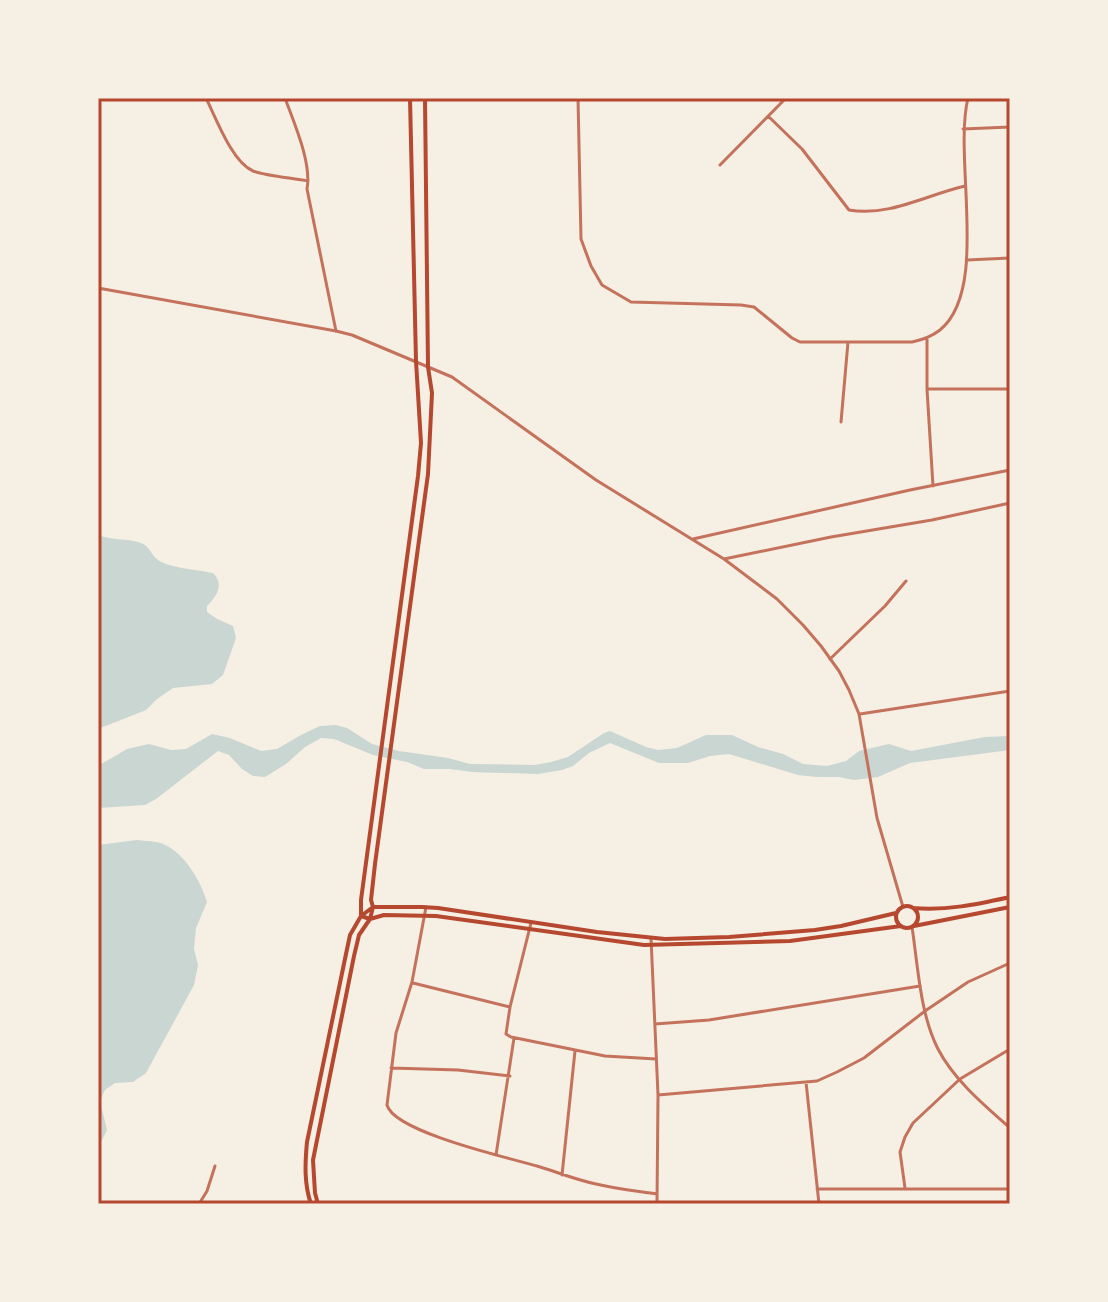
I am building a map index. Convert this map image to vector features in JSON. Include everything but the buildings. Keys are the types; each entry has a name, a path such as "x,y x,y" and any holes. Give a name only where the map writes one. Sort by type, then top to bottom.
{"main road":[{"path":"361,916 421,443 410,98"},
{"path":"318,1204 313,1160 354,956 359,935 370,919 373,907 371,900 428,474 432,393 428,367 425,98"},
{"path":"311,1204 305,1175 307,1142 350,935 361,916 373,907 426,907 651,938 729,937 841,926 896,913 909,906 927,909 961,907 1010,897"},
{"path":"361,916 370,919 384,915 424,915 650,945 790,941 913,926 1010,907"},
{"path":"913,908 918,918 913,926"},
{"path":"896,913 896,921 901,926"}],"street":[{"path":"206,98 241,163 253,171 308,181"},
{"path":"285,98 308,172 307,189 336,331"},
{"path":"578,98 581,239 602,285 631,302 754,307 800,342 912,342 927,339 947,323 962,292 967,260 963,129 968,98"},
{"path":"720,165 786,98"},
{"path":"768,116 802,149 849,210 893,210 965,186"},
{"path":"963,129 1010,127"},
{"path":"967,260 1010,258"},
{"path":"98,288 352,335 452,377 596,480 724,559 777,599 830,659 859,714 877,818 903,907"},
{"path":"927,339 933,486"},
{"path":"841,422 848,342"},
{"path":"927,389 1010,389"},
{"path":"692,539 1010,470"},
{"path":"724,559 1010,503"},
{"path":"830,659 885,606 906,581"},
{"path":"859,714 1010,691"},
{"path":"426,907 412,982 396,1033 387,1105 389,1113 428,1134 562,1175 598,1185 657,1194"},
{"path":"531,922 505,1030 508,1036 618,1058 656,1059"},
{"path":"913,926 925,1011 940,1052 960,1079 1010,1128"},
{"path":"651,938 658,1095 657,1204"},
{"path":"658,1095 817,1081 857,1062 968,982 1010,963"},
{"path":"412,982 510,1007"},
{"path":"655,1024 709,1020 921,986"},
{"path":"496,1155 514,1038"},
{"path":"905,1188 900,1152 913,1123 960,1079 1010,1049"},
{"path":"562,1175 575,1050"},
{"path":"391,1068 458,1070 510,1076"},
{"path":"806,1082 819,1204"},
{"path":"199,1204 215,1166"},
{"path":"817,1189 1010,1189"}],"shaded area":[{"path":"98,535 141,543 158,560 170,565 213,573 219,586 207,606 207,612 233,626 236,638 223,675 212,684 173,688 146,710 98,729"},
{"path":"320,726 347,728 372,744 470,764 535,765 551,762 568,757 610,731 658,750 677,748 706,735 732,735 803,764 827,766 846,761 859,751 889,744 911,751 985,737 1010,736 1010,750 910,763 878,777 854,780 798,775 729,754 688,763 659,763 610,743 589,753 573,766 538,774 424,769 373,755 334,739 321,738 265,777 253,776 229,755 218,751 145,805 98,808 98,763 127,749 149,744 171,750 186,749 212,734 261,751 277,749"},
{"path":"137,840 160,843 178,854 196,877 207,902 196,928 194,949 198,965 194,985 146,1073 133,1082 115,1083 105,1090 100,1101 107,1130 98,1142 98,845"}]}
